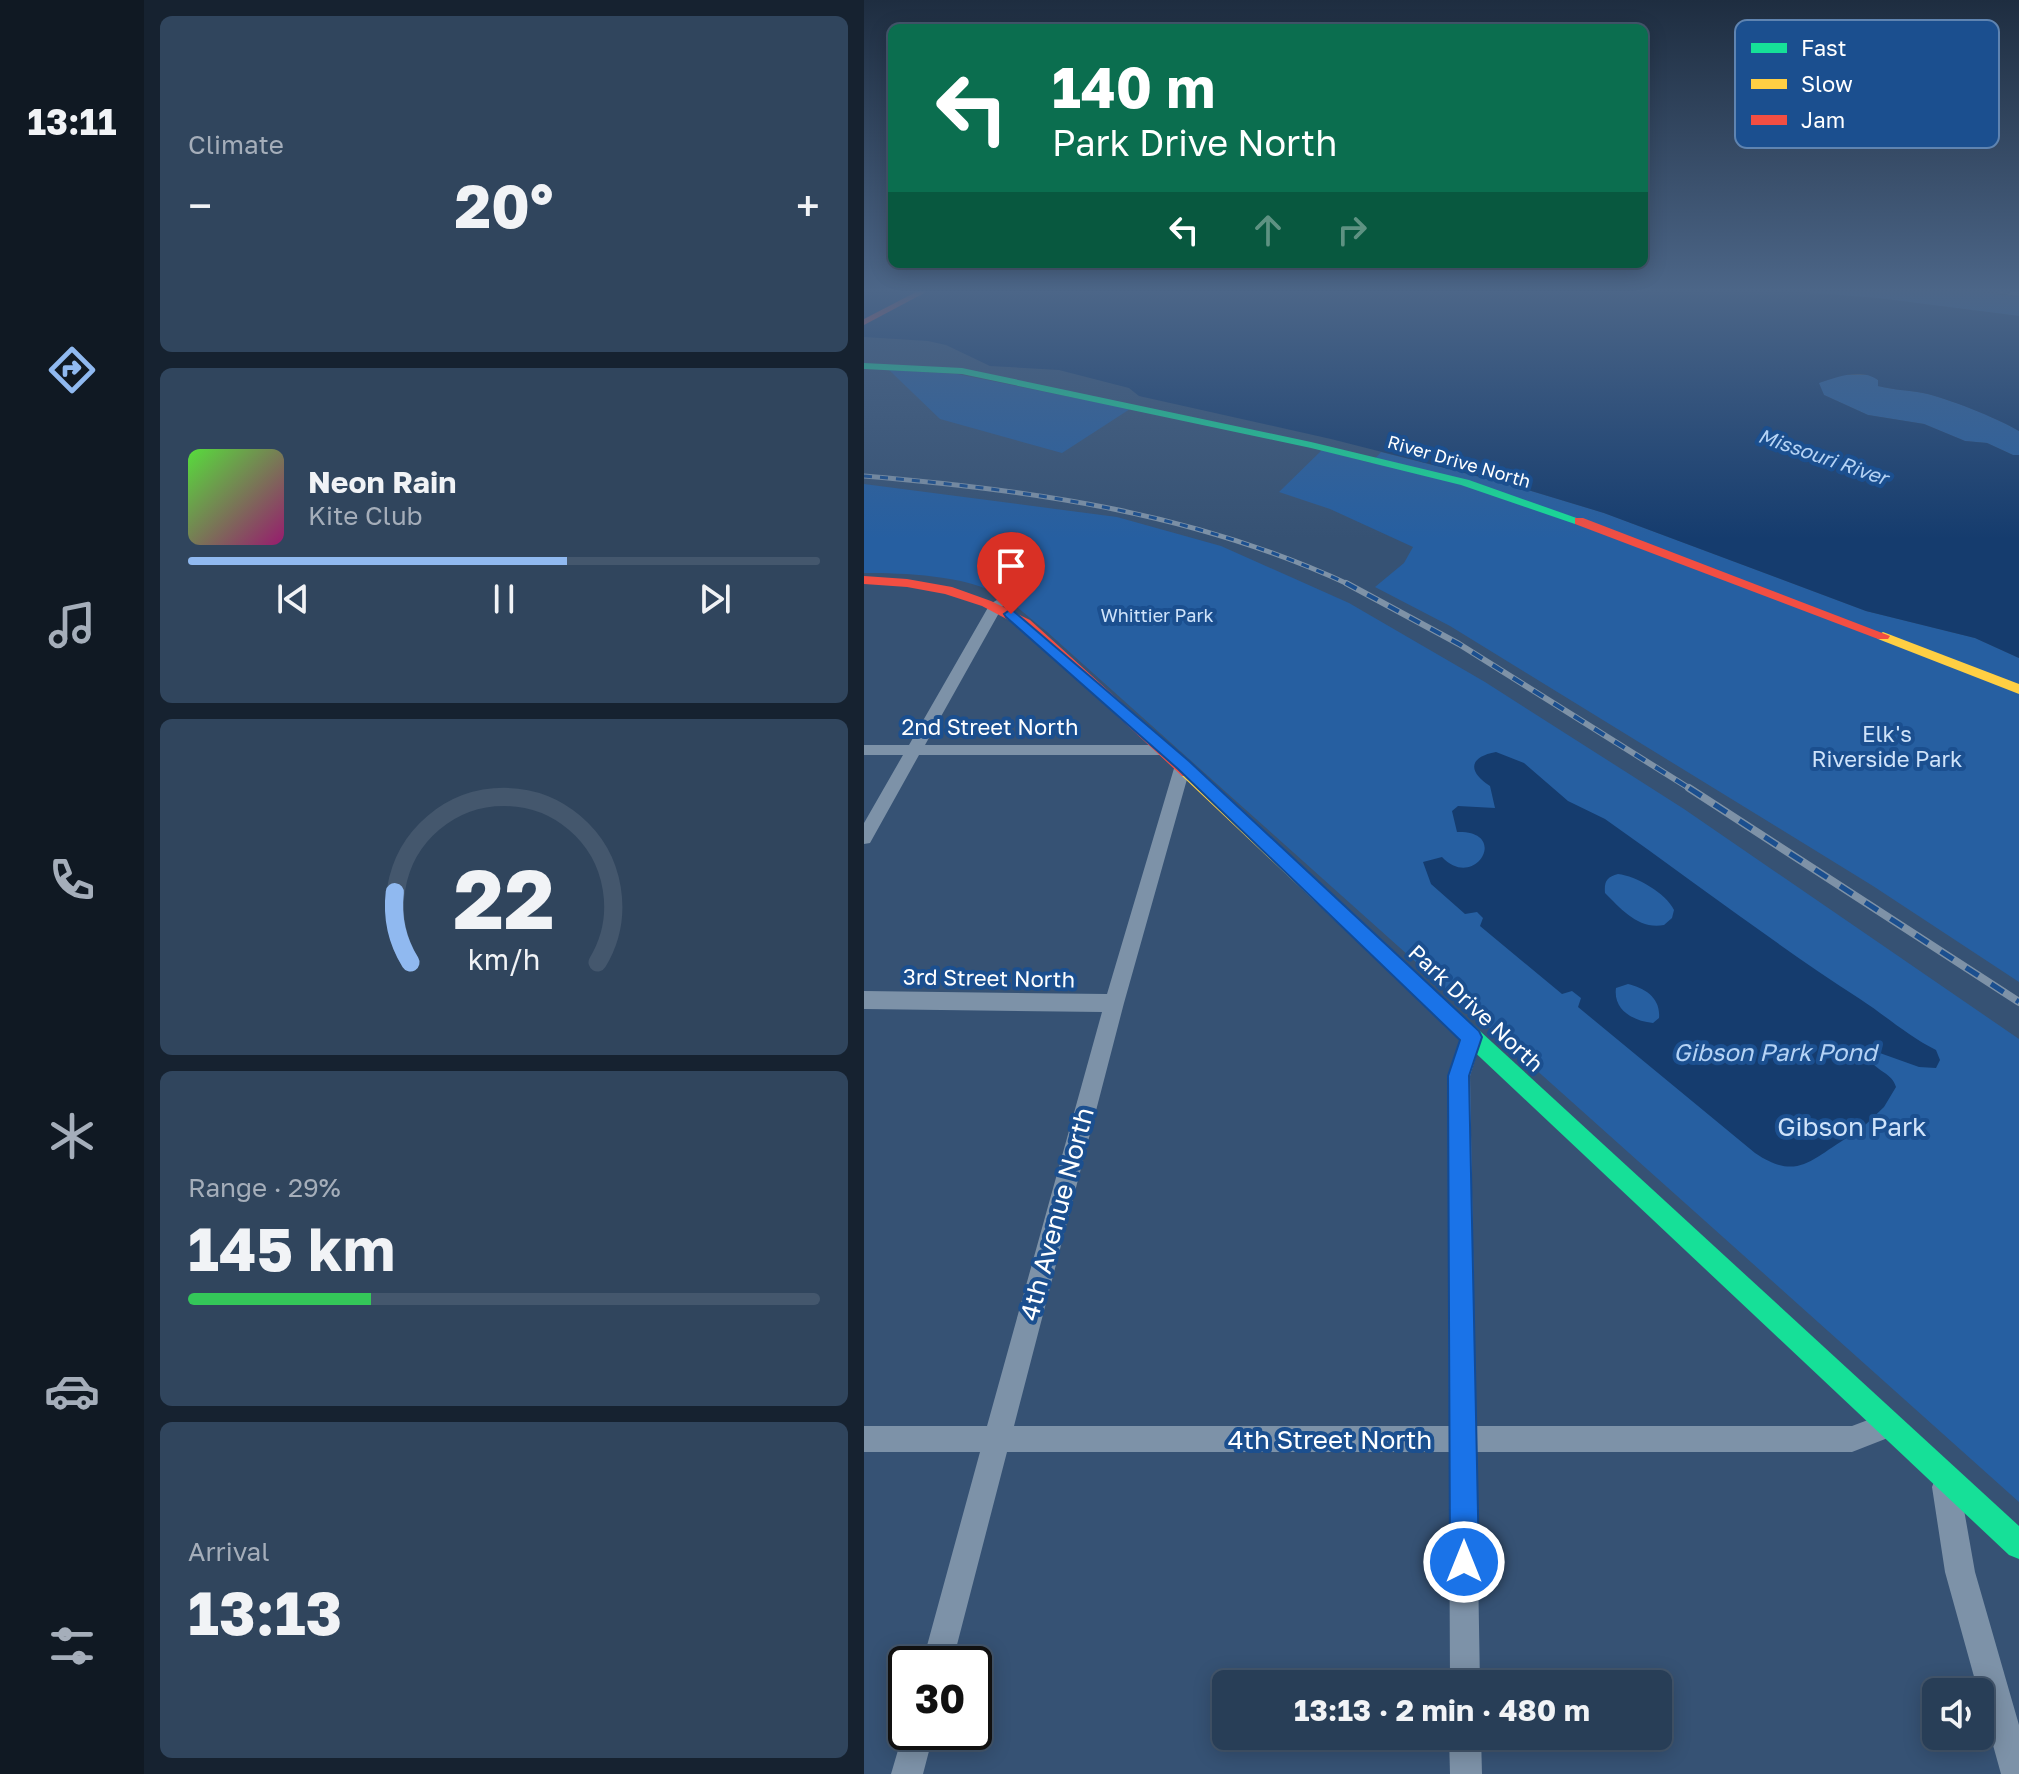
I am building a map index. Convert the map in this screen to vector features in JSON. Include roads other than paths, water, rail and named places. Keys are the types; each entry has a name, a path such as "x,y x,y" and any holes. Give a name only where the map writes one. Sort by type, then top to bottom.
{"main road":[{"name":"River Drive North","path":"975,374 1311,445 1465,482 1643,543 2019,689"},
{"name":"Park Drive North","path":"864,580 938,586 968,592 997,604 1025,623 1183,765 2019,1545"}],"street":[{"path":"864,838 997,604"},
{"name":"2nd Street North","path":"864,750 1165,750"},
{"name":"4th Avenue North","path":"942,1646 1114,1003 1183,765"},
{"name":"3rd Street North","path":"864,1000 1114,1003"},
{"path":"1465,1670 1459,1076 1472,1037"},
{"name":"4th Street North","path":"864,1439 1852,1439 1889,1425"},
{"path":"1944,1476 1960,1572 2017,1774"},
{"path":"907,1774 913,1750"},
{"path":"1465,1750 1466,1774"}],"water":[{"name":"Missouri River","path":"1074,374 2019,374 2019,431 1945,399 1878,386 1878,380 1871,376 1849,375 1819,383 1824,395 1868,415 1924,424 1965,441 1987,443 2019,455 2019,658 1975,638 1866,611 1604,513 1512,485 1331,439 1139,396 1129,388"},
{"name":"Gibson Park Pond","path":"1496,752 1524,763 1568,801 1605,819 1795,955 1936,1050 1940,1060 1936,1068 1919,1067 1877,1052 1871,1053 1870,1060 1896,1087 1884,1107 1861,1129 1856,1132 1849,1129 1847,1134 1850,1136 1804,1164 1782,1166 1755,1153 1578,1007 1581,998 1572,991 1562,994 1480,926 1483,918 1477,912 1465,914 1431,884 1423,862 1442,857 1454,866 1466,868 1482,857 1485,848 1482,840 1473,834 1457,832 1452,811 1458,806 1495,808 1490,786 1478,775 1474,766 1480,757","holes":["1618,874 1642,882 1658,892 1674,910 1672,918 1664,925 1655,926 1639,921 1624,911 1605,893 1607,880","1628,984 1646,991 1655,1000 1659,1018 1653,1023 1638,1020 1621,1008 1616,988"]}],"railway":[{"path":"864,476 989,489 1112,509 1233,540 1292,560 1349,584"},
{"path":"1349,584 1459,644 1692,790"},
{"path":"1689,788 2019,1002"}],"park label":[{"name":"Whittier Park","path":"1157,616"},
{"name":"Elk's Riverside Park","path":"1887,746"},
{"name":"Gibson Park","path":"1852,1127"}]}
